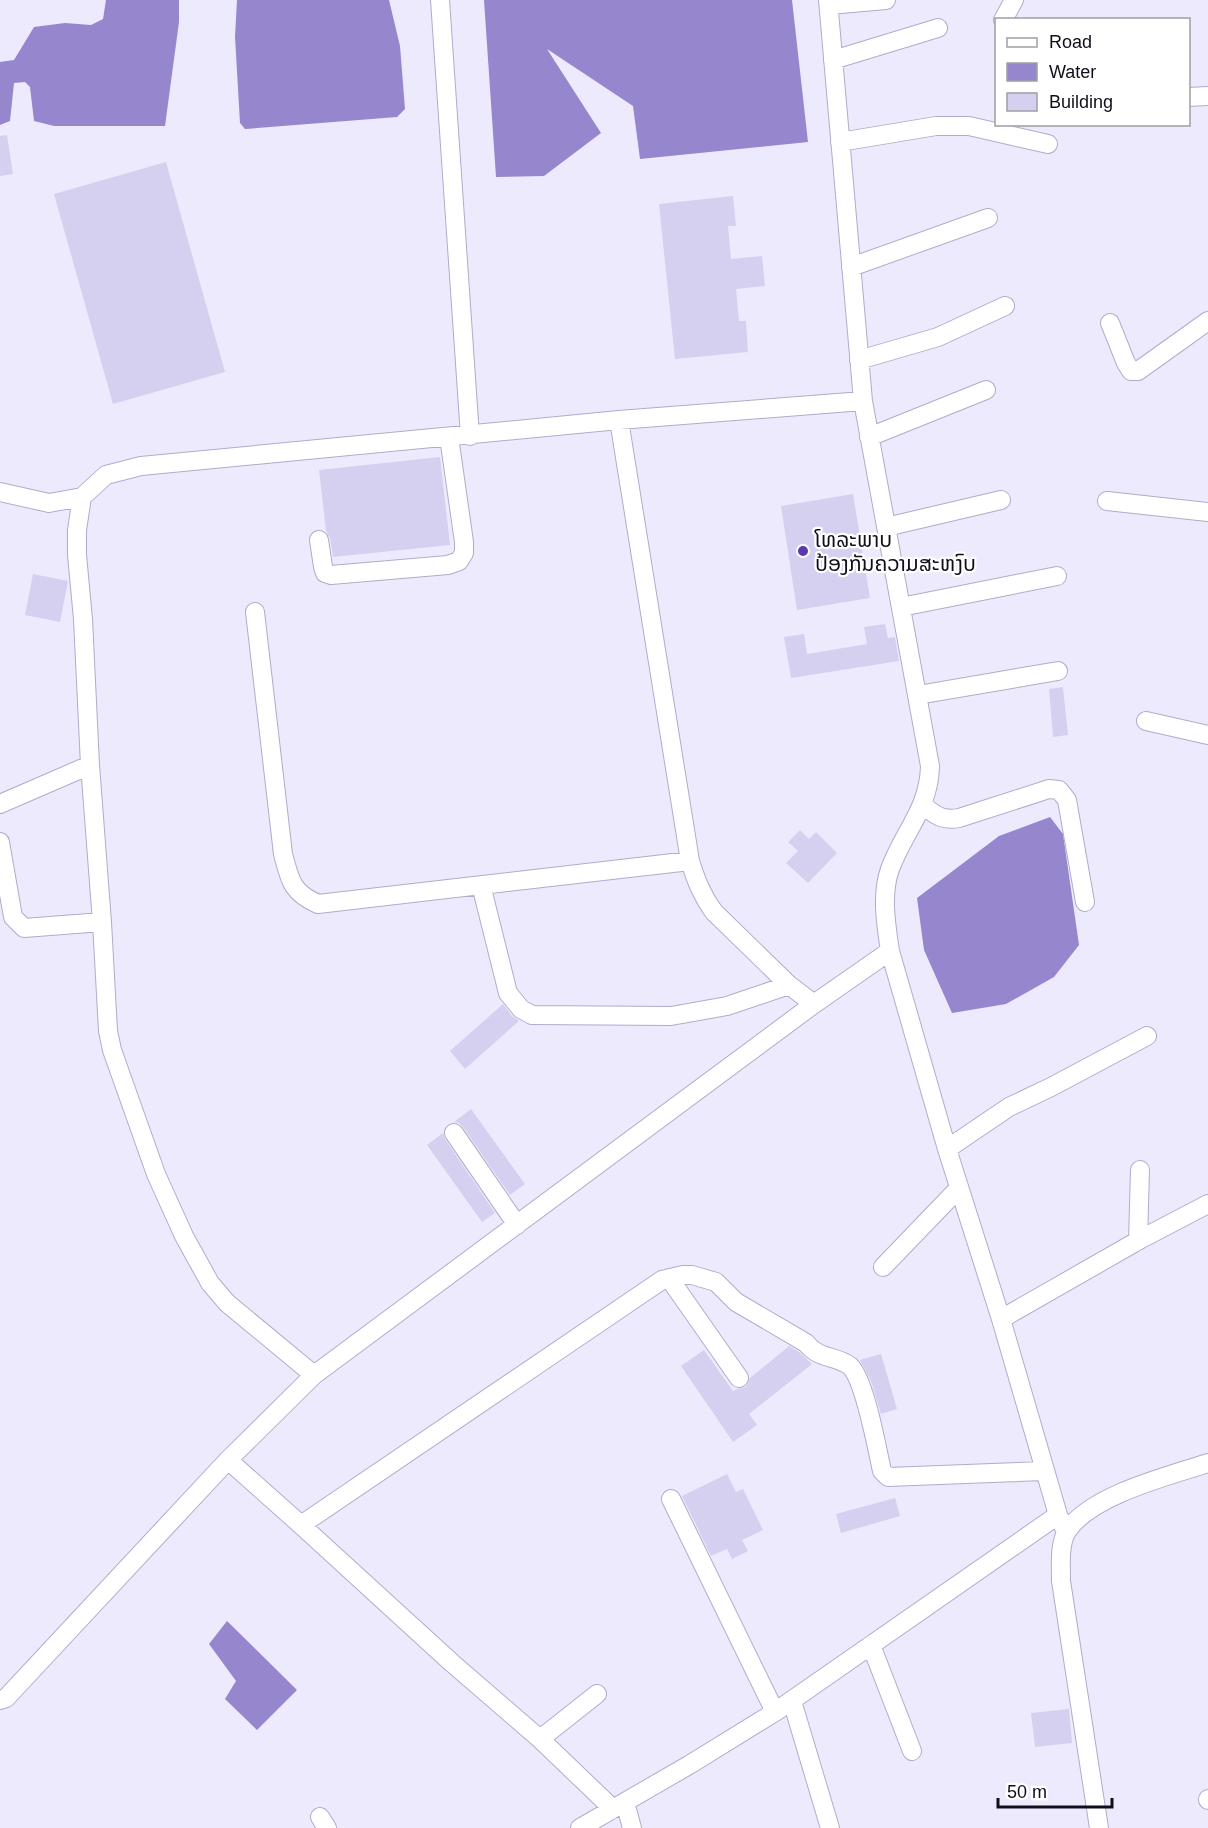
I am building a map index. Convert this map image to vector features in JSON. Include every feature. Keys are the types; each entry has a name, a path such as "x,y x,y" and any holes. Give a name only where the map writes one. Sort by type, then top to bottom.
{"street":[{"path":"440,0 470,436"},
{"path":"886,0 828,2 863,400 930,766 928,791 890,870 885,898 886,925 890,951 947,1149 1001,1319 1058,1515 1066,1532"},
{"path":"1004,18 1014,0"},
{"path":"833,60 938,28"},
{"path":"1190,97 1208,96"},
{"path":"840,142 936,126 969,126 1048,144"},
{"path":"851,267 988,218"},
{"path":"859,360 938,337 1005,306"},
{"path":"1110,323 1126,363 1131,371 1138,371 1208,321"},
{"path":"869,437 986,390"},
{"path":"0,492 50,503 82,497 106,475 141,466 619,420 863,400"},
{"path":"619,420 690,861 697,882 705,900 714,912 789,985 814,1004"},
{"path":"319,540 323,567 326,573 331,575 448,565 459,561 464,553 464,542 449,437"},
{"path":"82,497 77,555 83,619 90,765 108,1031 112,1050 156,1174 184,1236 210,1283 227,1303 314,1376"},
{"path":"886,528 1001,500"},
{"path":"1107,501 1208,512"},
{"path":"901,607 1057,576"},
{"path":"255,612 283,854 289,879 302,897 318,904 690,861"},
{"path":"918,695 1058,671"},
{"path":"1146,721 1208,735"},
{"path":"0,804 90,765"},
{"path":"922,805 948,820 1049,789 1059,790 1067,800 1085,902"},
{"path":"0,842 13,917 24,928 102,922"},
{"path":"480,885 508,993 521,1009 532,1015 671,1016 727,1006 789,985"},
{"path":"0,1700 6,1698 228,1461 314,1376 814,1004 890,951"},
{"path":"947,1149 1009,1107 1147,1036"},
{"path":"454,1133 517,1225"},
{"path":"1138,1241 1140,1170"},
{"path":"883,1267 959,1188"},
{"path":"1001,1319 1208,1204"},
{"path":"301,1525 662,1280 692,1275 716,1282 736,1302 806,1343 811,1351 847,1364 855,1371 862,1388 882,1471 888,1478 1045,1471"},
{"path":"669,1278 739,1377"},
{"path":"228,1461 452,1664 619,1806 632,1828"},
{"path":"1099,1828 1061,1581 1063,1542 1066,1532 1077,1520 1099,1503 1146,1483 1208,1463"},
{"path":"671,1499 775,1712"},
{"path":"580,1828 792,1701 1058,1515"},
{"path":"871,1645 912,1752"},
{"path":"540,1739 597,1694"},
{"path":"792,1701 830,1828"}],"water":[{"path":"106,0 179,0 179,22 165,126 54,126 34,121 30,87 25,82 14,83 10,121 0,125 0,62 14,60 34,27 65,23 91,25 103,19"},
{"path":"237,0 389,0 400,46 405,109 397,117 245,129 240,123 235,37"},
{"path":"484,0 792,0 808,142 640,159 633,106 547,49 601,133 544,176 496,177"},
{"path":"1050,817 1063,834 1079,945 1054,977 1006,1004 952,1013 924,950 917,898 999,836"},
{"path":"227,1621 297,1690 257,1730 225,1699 236,1681 209,1644"}],"building":[{"path":"7,135 13,174 0,176 0,136"},
{"path":"166,162 225,372 113,404 54,194"},
{"path":"733,196 736,226 728,226 731,259 762,256 765,286 736,289 739,321 746,321 748,352 675,359 659,204"},
{"path":"440,457 450,545 333,557 330,538 326,531 319,470"},
{"name":"ໂທລະພາບ ປ້ອງກັນຄວາມສະຫງົບ","path":"853,494 870,598 797,610 781,506"},
{"path":"33,574 68,581 60,622 25,615"},
{"path":"885,624 888,638 895,637 899,661 791,678 784,637 804,634 807,654 867,644 864,627"},
{"path":"1063,687 1068,735 1053,737 1049,689"},
{"path":"800,830 809,839 816,832 837,853 808,883 786,863 798,851 788,842"},
{"path":"503,1004 519,1021 465,1069 450,1051"},
{"path":"471,1109 525,1184 510,1195 463,1127 454,1122"},
{"path":"443,1133 495,1213 482,1222 427,1145"},
{"path":"789,1346 812,1364 749,1414 757,1425 733,1442 681,1366 704,1350 733,1391 746,1387 750,1378"},
{"path":"881,1354 897,1409 881,1414 871,1381 860,1360"},
{"path":"727,1474 736,1492 743,1489 763,1530 742,1540 748,1551 732,1559 727,1549 711,1556 682,1496"},
{"path":"895,1498 900,1516 841,1533 836,1514"},
{"path":"1069,1709 1072,1743 1035,1747 1031,1713"}],"place":[{"name":"ໂທລະພາບ ປ້ອງກັນຄວາມສະຫງົບ","path":"803,551"}]}
